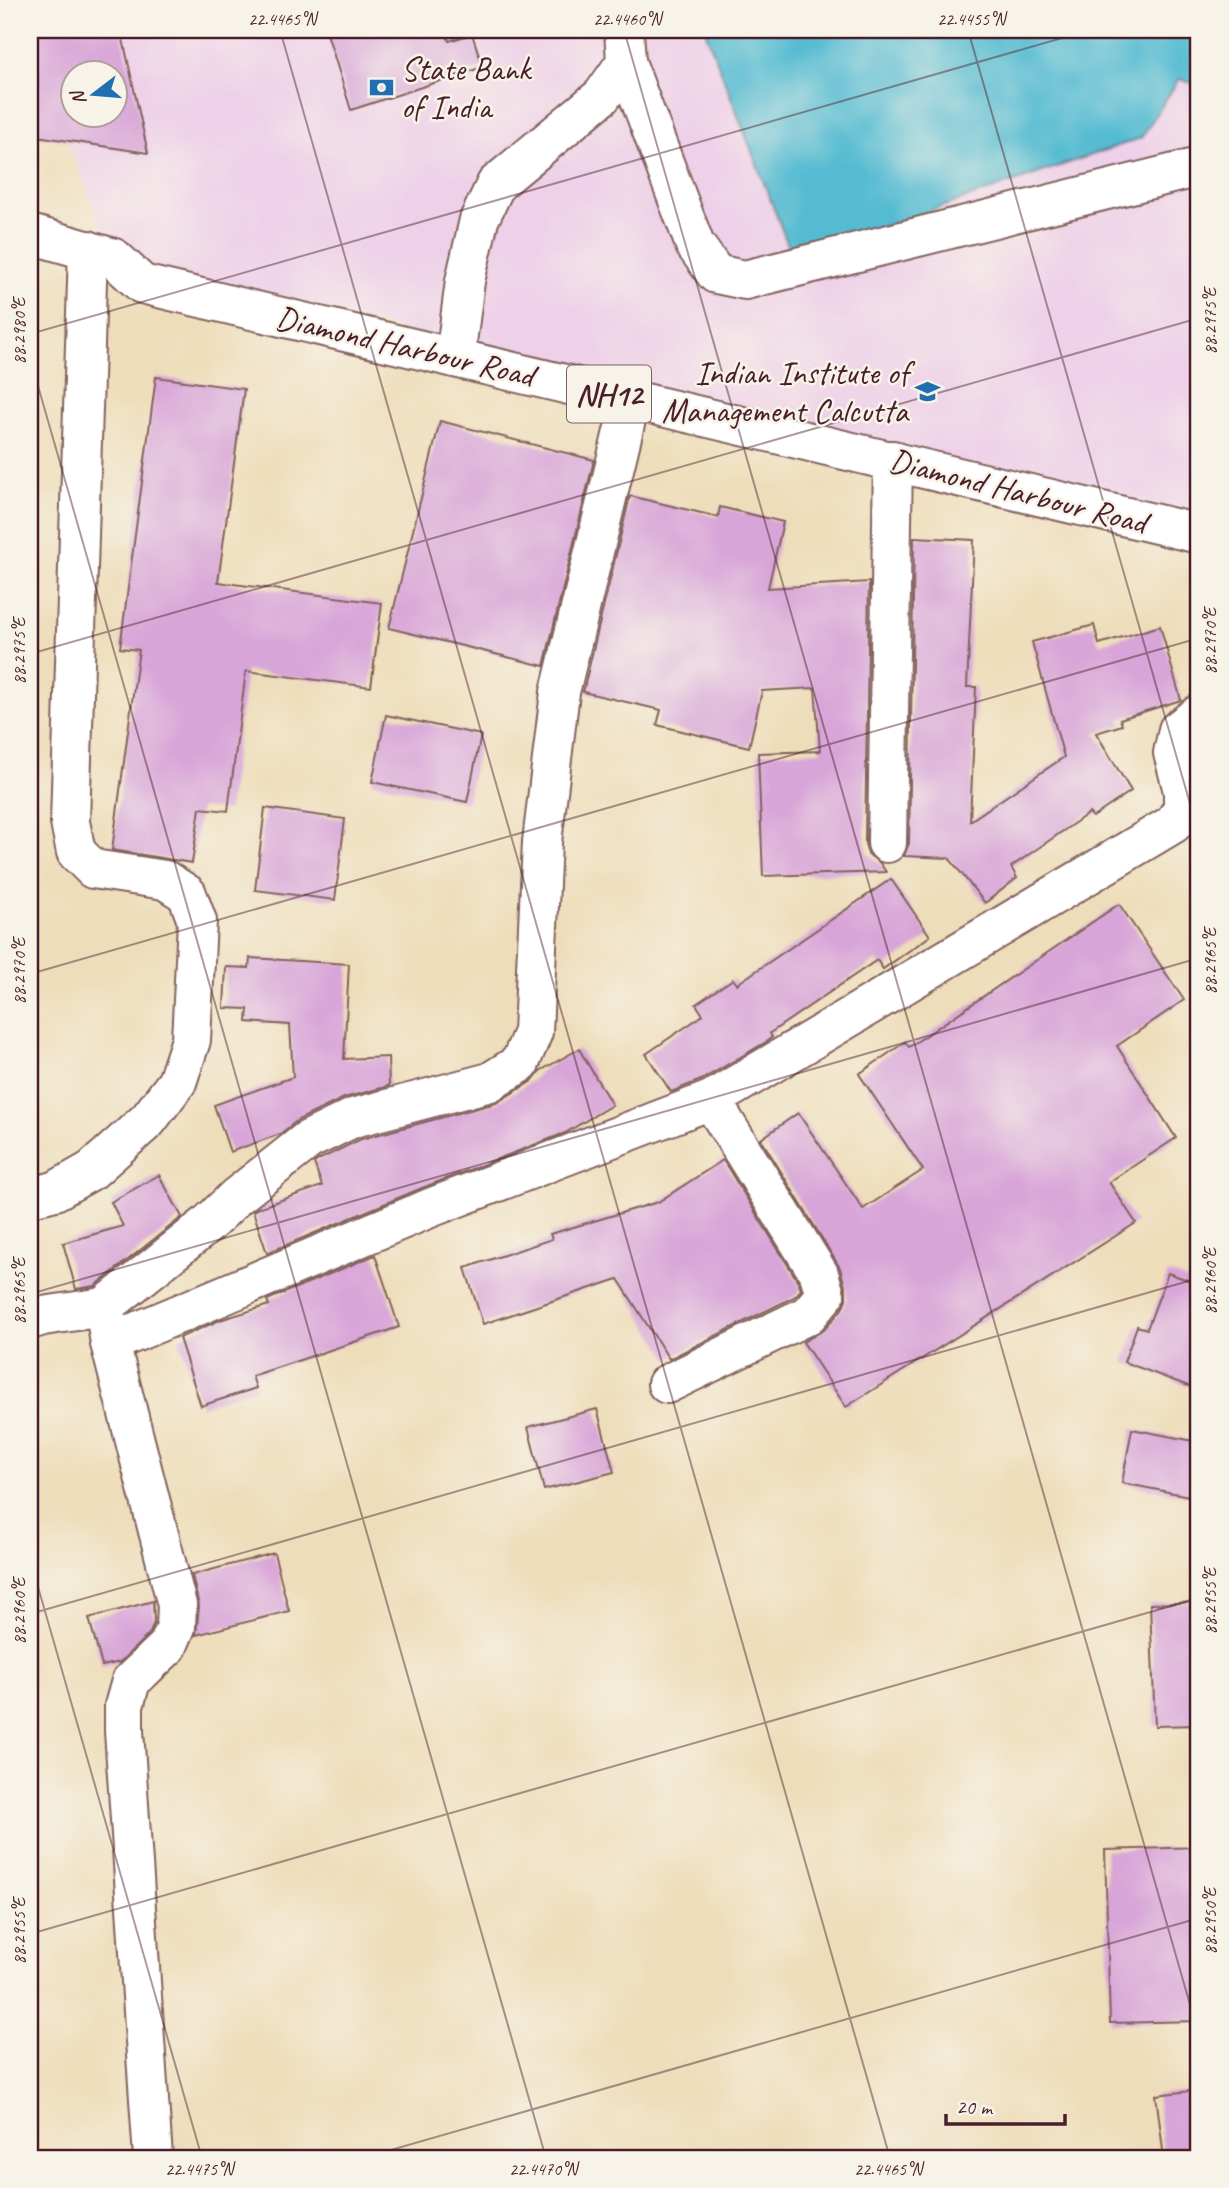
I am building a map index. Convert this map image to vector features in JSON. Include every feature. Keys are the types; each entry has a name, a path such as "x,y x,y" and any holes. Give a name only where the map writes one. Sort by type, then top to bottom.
{"main road":[{"path":"625,46 695,245 716,274 745,280 1199,167"},
{"path":"455,358 466,281 479,220 495,184 602,96 625,46"},
{"name":"Diamond Harbour Road","path":"30,233 114,258 142,284 1199,534"},
{"path":"30,1197 55,1191 92,1170 148,1121 177,1082 191,1040 197,921 187,894 165,880 93,869 76,852 70,822 88,250"},
{"path":"107,1325 236,1197 308,1140 353,1118 490,1082 520,1063 534,1032 541,842 560,692 631,399"},
{"path":"887,843 893,460"},
{"path":"30,1320 43,1316 107,1325 430,1208 711,1100 1173,824 1183,808 1183,791 1173,754 1178,730 1199,714"},
{"path":"667,1384 808,1314 825,1295 819,1274 711,1100"},
{"path":"107,1325 177,1605 176,1627 168,1646 131,1681 124,1706 153,2158"}],"shaded area":[{"name":"Indian Institute of Management Calcutta","path":"30,30 1199,30 1199,526 114,258 63,130 130,130 130,60 60,60 60,122 30,46"}],"water":[{"path":"705,30 1199,30 1199,85 1179,79 1141,138 793,258"}],"building":[{"path":"30,30 121,30 128,60 60,60 60,130 130,130 130,71 148,153 30,135"},
{"name":"State Bank of India","path":"326,30 445,30 449,41 472,34 483,67 351,110"},
{"path":"156,377 244,389 218,582 382,603 371,687 246,671 228,811 200,808 192,863 112,850 139,650 120,648"},
{"path":"440,421 594,460 544,666 389,628"},
{"path":"630,496 718,517 720,507 783,522 768,588 869,582 865,843 868,854 880,863 886,872 763,876 758,753 820,751 815,688 762,691 749,747 657,725 661,710 583,692"},
{"path":"914,537 974,540 967,687 976,687 970,821 1064,757 1032,642 1094,625 1099,644 1160,626 1181,700 1120,719 1122,725 1096,733 1131,791 1093,817 1089,813 1011,867 1017,878 985,903 949,858 904,856 909,843"},
{"path":"386,715 481,735 467,802 372,782"},
{"path":"265,808 345,819 335,900 255,890"},
{"path":"891,879 930,936 883,969 877,960 770,1033 772,1037 766,1042 701,1080 671,1092 646,1054 703,1015 696,1004 733,979 737,984"},
{"path":"1119,904 1184,1000 1117,1046 1176,1138 1109,1182 1136,1223 846,1407 803,1342 824,1330 842,1309 846,1290 840,1268 761,1139 798,1113 863,1209 923,1170 859,1074 905,1042 909,1047"},
{"path":"250,958 349,964 344,1059 388,1057 389,1086 344,1098 298,1120 280,1134 230,1152 214,1105 293,1077 290,1025 247,1022 248,1009 224,1008 226,967 249,968"},
{"path":"579,1049 612,1105 565,1133 422,1188 267,1253 253,1211 322,1186 314,1163 320,1159 361,1139 496,1103 532,1081 540,1071"},
{"path":"723,1160 799,1283 801,1290 794,1297 669,1359 618,1279 483,1324 465,1268 552,1239 550,1234 658,1202"},
{"path":"159,1175 182,1217 95,1286 76,1289 63,1243 123,1226 111,1202"},
{"path":"375,1255 399,1327 252,1376 256,1388 201,1406 179,1338 220,1320 269,1305 267,1300"},
{"path":"1168,1273 1199,1284 1199,1390 1124,1362 1137,1326 1147,1329"},
{"path":"597,1409 614,1472 544,1490 528,1427"},
{"path":"1132,1429 1199,1442 1199,1498 1122,1483"},
{"path":"274,1553 289,1611 196,1635 199,1606 192,1575"},
{"path":"153,1601 154,1622 150,1633 120,1662 102,1666 89,1618"},
{"path":"1199,1602 1199,1725 1155,1726 1150,1604"},
{"path":"1199,1847 1199,2021 1110,2023 1105,1850"},
{"path":"1199,2090 1199,2158 1164,2158 1156,2095"}],"place":[{"name":"State Bank of India","path":"381,88"},
{"name":"Indian Institute of Management Calcutta","path":"928,392"}]}
